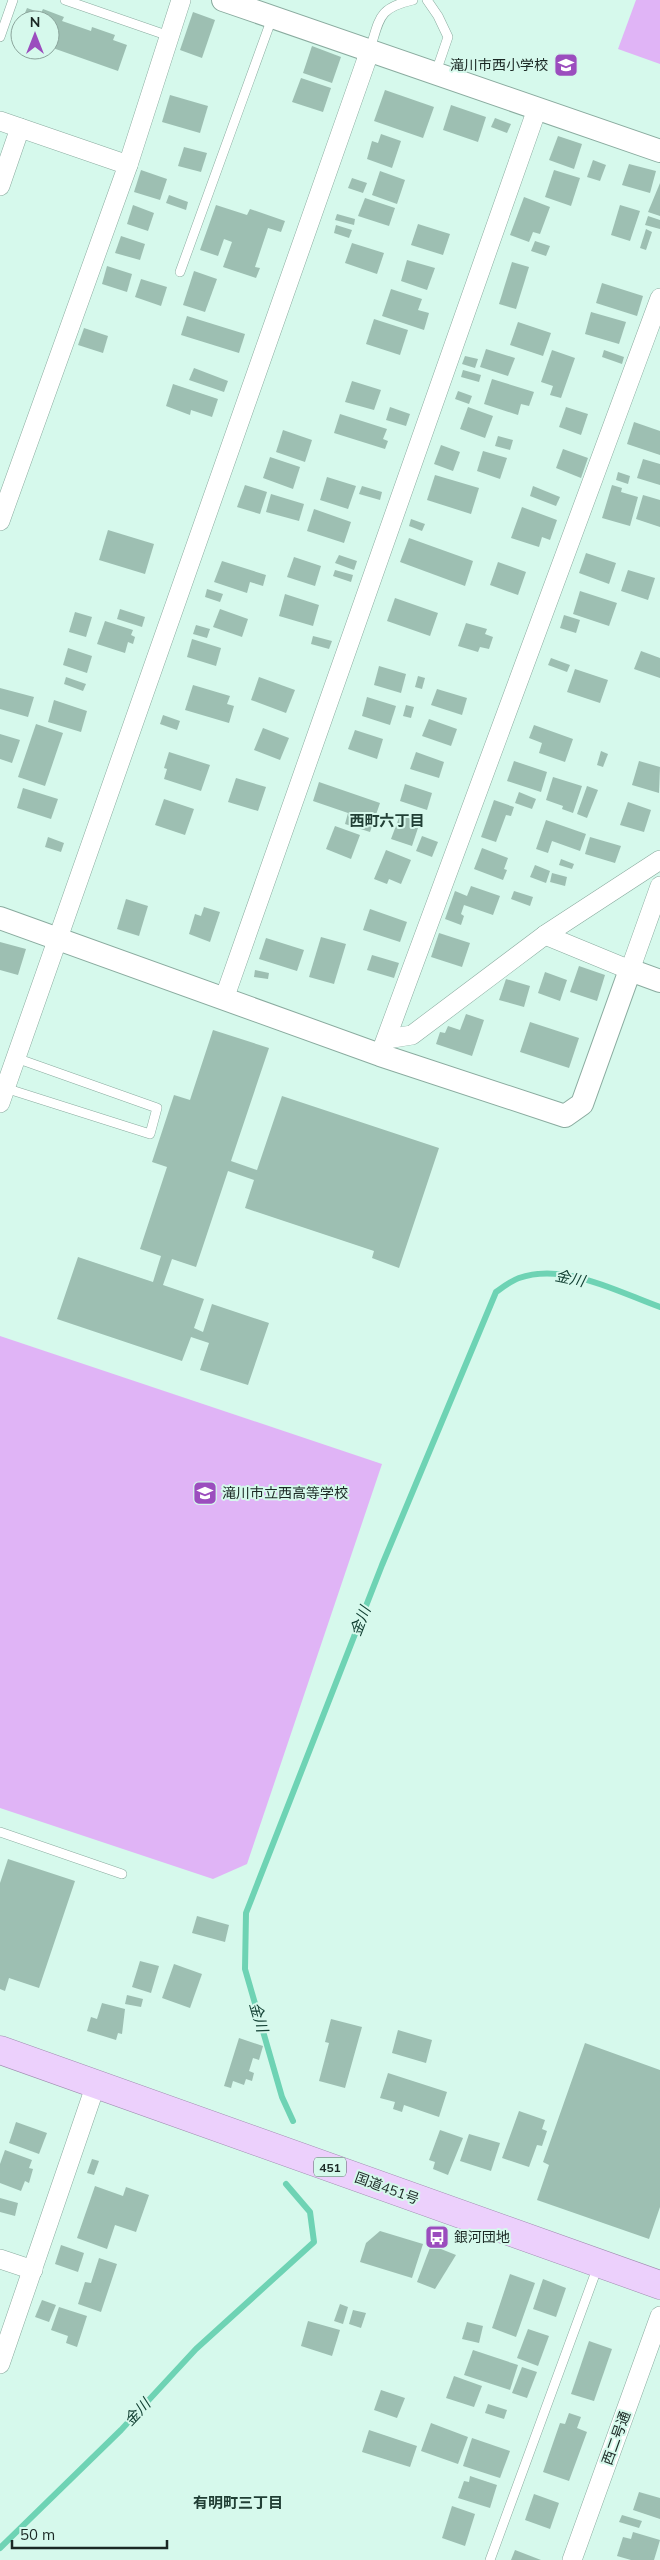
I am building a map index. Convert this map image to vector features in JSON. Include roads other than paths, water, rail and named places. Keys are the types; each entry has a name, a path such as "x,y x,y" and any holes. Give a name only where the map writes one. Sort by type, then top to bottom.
{"highway":[{"name":"国道451号","path":"0,2050 660,2285"}],"street":[{"path":"0,521 128,164 181,0"},
{"path":"224,0 660,152"},
{"path":"3,1096 370,50"},
{"path":"224,999 537,109"},
{"path":"0,121 128,164"},
{"path":"0,186 20,128"},
{"path":"383,1047 660,298"},
{"path":"383,1047 412,1035 545,935 660,860"},
{"path":"0,918 224,999 383,1047 566,1116 582,1104 660,886"},
{"path":"545,935 630,970 660,980"},
{"path":"0,2364 96,2084"},
{"path":"0,2259 33,2270"},
{"name":"西二号通","path":"572,2560 660,2316"}],"lane":[{"path":"0,37 13,0"},
{"path":"65,0 169,36"},
{"path":"370,50 381,15 396,4 413,0"},
{"path":"427,0 438,16 448,37 436,73"},
{"path":"180,272 273,17"},
{"path":"3,1096 150,1134 157,1108 16,1058"},
{"path":"0,1832 122,1874"},
{"path":"490,2560 599,2263"}],"waterway":[{"name":"金川","path":"293,2121 282,2097 245,1969 246,1913 382,1565 496,1292 519,1278 536,1274 554,1274 591,1281 660,1307"},
{"name":"金川","path":"0,2548 121,2430 196,2349 314,2242 310,2212 286,2184"}],"place":[{"name":"滝川市西小学校","path":"566,65"},
{"name":"滝川市立西高等学校","path":"205,1493"},
{"name":"銀河団地","path":"437,2237"}],"district":[{"name":"西町六丁目","path":"387,820"},
{"name":"有明町三丁目","path":"238,2502"}]}
